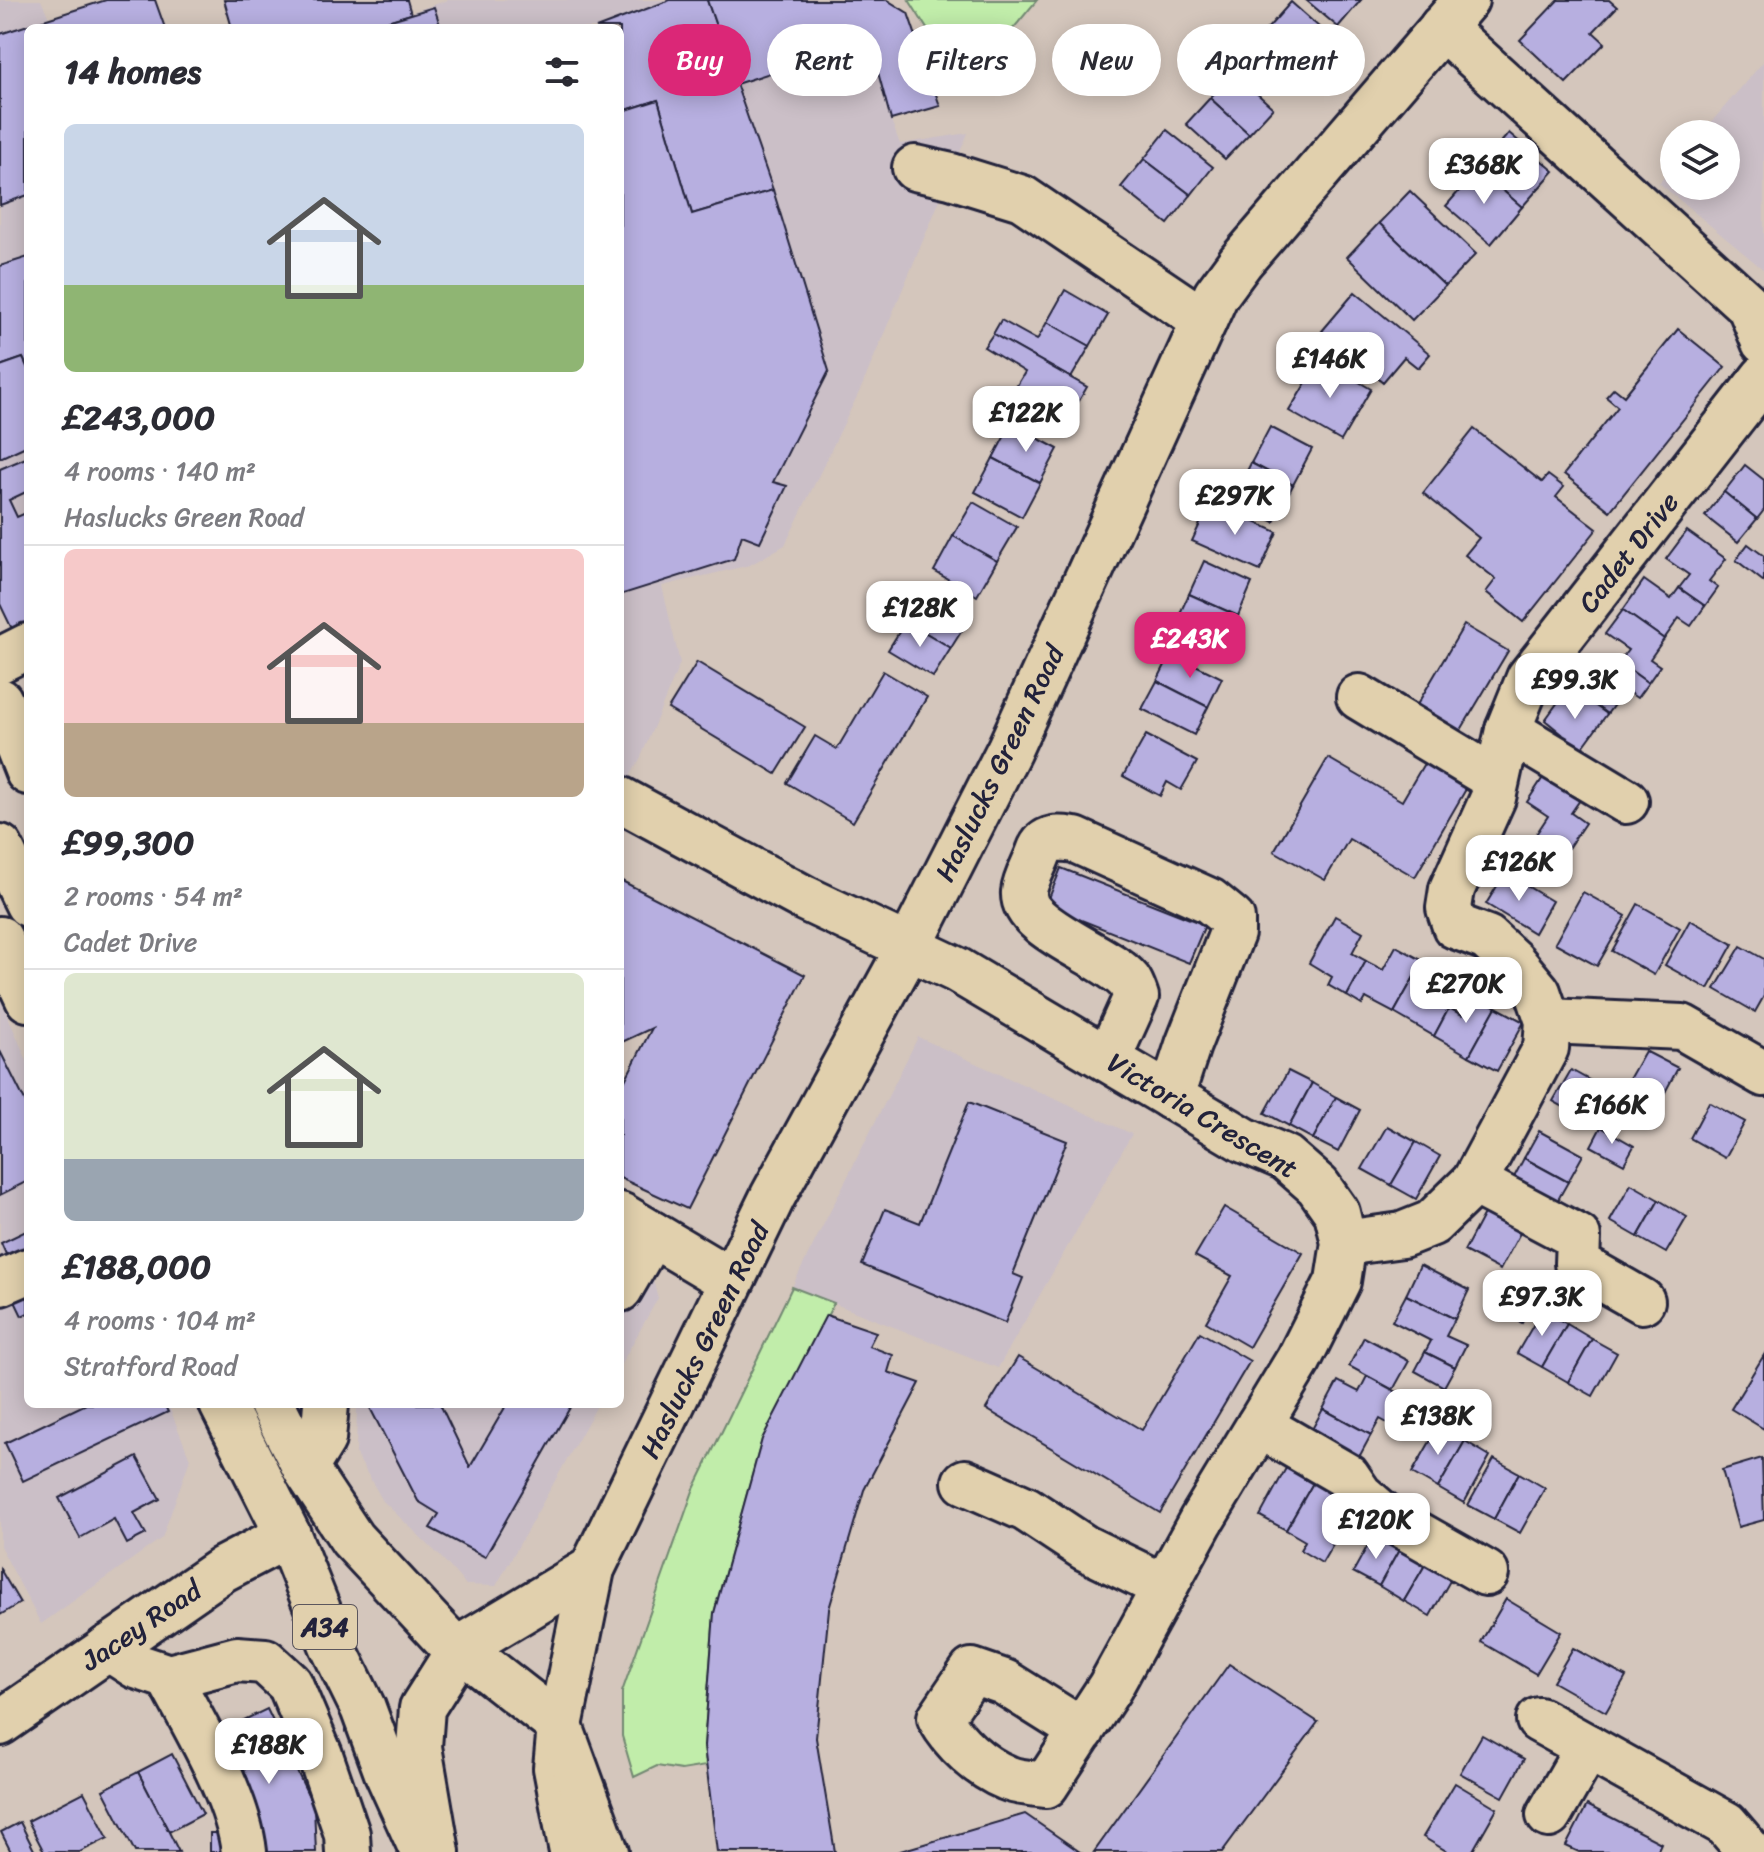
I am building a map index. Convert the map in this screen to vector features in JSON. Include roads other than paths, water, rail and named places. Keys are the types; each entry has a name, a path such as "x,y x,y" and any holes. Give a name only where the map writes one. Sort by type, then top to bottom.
{"main road":[{"name":"Haslucks Green Road","path":"572,1852 556,1768 560,1726 592,1569 780,1183 909,947 1009,750 1216,295 1241,261 1454,14"},
{"path":"1454,14 1750,307 1764,342"},
{"path":"915,168 1022,198 1204,321"},
{"name":"Cadet Drive","path":"1548,1021 1538,992 1513,962 1487,938 1455,926 1449,908 1452,889 1493,798 1508,730 1529,678 1764,377"},
{"path":"0,660 24,648"},
{"path":"1359,697 1495,779"},
{"path":"0,701 24,762"},
{"path":"1508,730 1626,801"},
{"name":"Victoria Crescent","path":"624,801 804,898 957,970 1244,1140 1286,1158 1318,1186 1337,1213 1344,1243 1338,1281 1299,1359 1082,1731"},
{"path":"1108,1059 1136,997 1130,982 1109,963 1042,925 1028,909 1024,893 1042,844 1054,837 1075,840 1210,901 1232,919 1232,933 1171,1097"},
{"path":"0,847 24,896"},
{"path":"0,939 17,997"},
{"path":"1344,1243 1402,1235 1432,1223 1474,1182 1546,1048 1548,1021 1682,1027 1764,1074"},
{"path":"1474,1182 1578,1237 1577,1264 1642,1301"},
{"path":"624,1273 636,1225 731,1281"},
{"path":"0,1283 24,1273"},
{"name":"A34","path":"224,1408 288,1535 332,1645 363,1708 387,1773 423,1852"},
{"name":"A34","path":"274,1408 305,1468 352,1539 452,1646 460,1648 560,1726"},
{"path":"305,1468 323,1439 326,1408"},
{"path":"1259,1425 1347,1476 1360,1495 1382,1514 1486,1573"},
{"path":"965,1482 1026,1509 1085,1548 1165,1587"},
{"name":"Jacey Road","path":"0,1723 223,1569 333,1511"},
{"path":"437,1852 419,1747 420,1716 460,1648 592,1569"},
{"path":"108,1648 136,1666 169,1677 237,1659 265,1661 290,1684 320,1755 347,1834 348,1852"},
{"path":"169,1677 209,1753 242,1830 244,1852"},
{"path":"1539,1720 1726,1824 1750,1852"},
{"path":"560,1726 606,1852"},
{"path":"1549,1815 1588,1747"}]}
